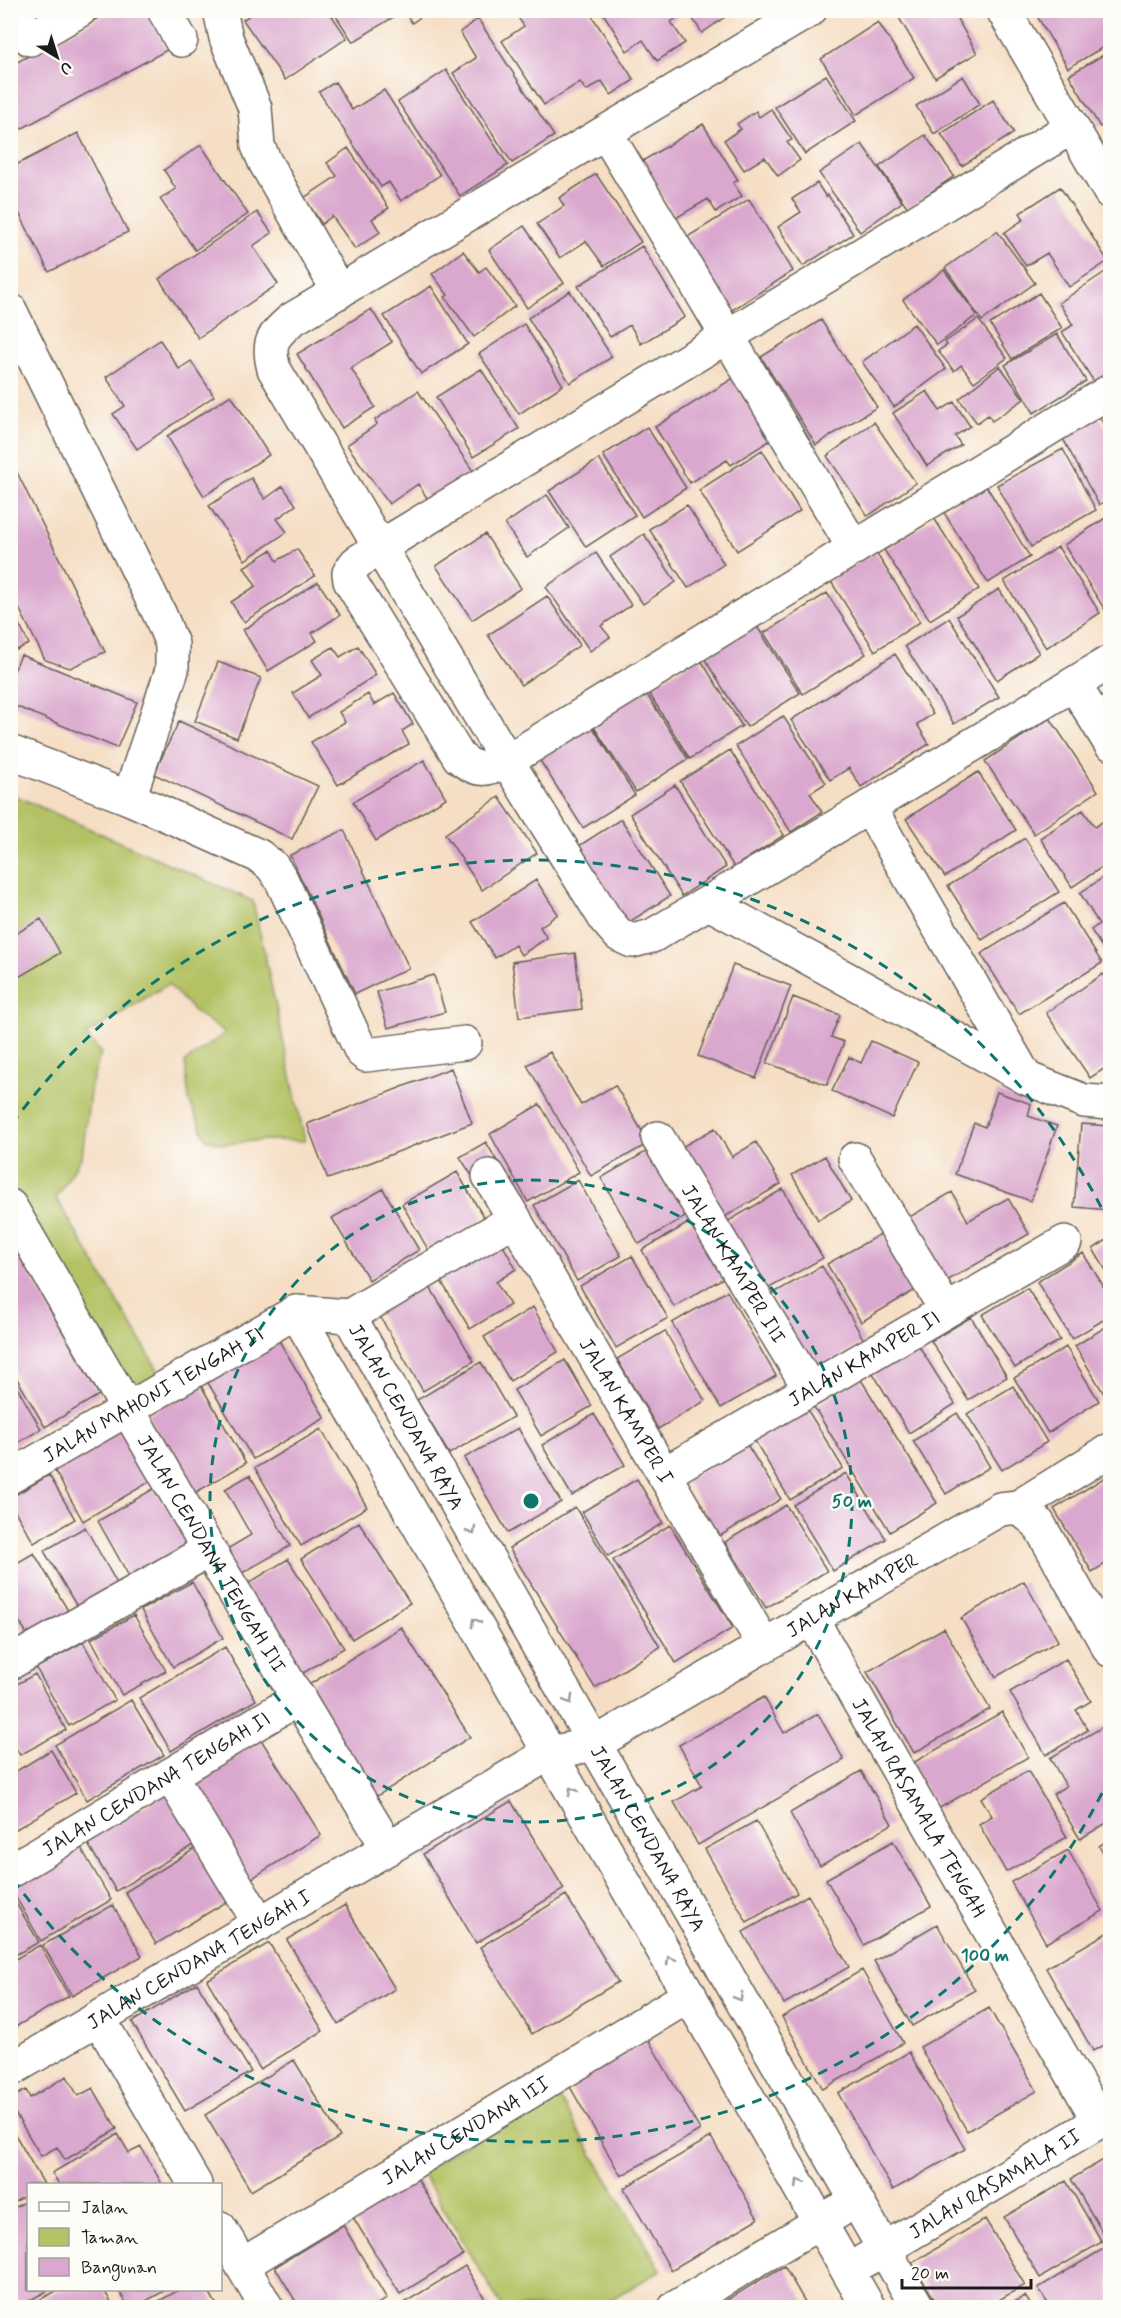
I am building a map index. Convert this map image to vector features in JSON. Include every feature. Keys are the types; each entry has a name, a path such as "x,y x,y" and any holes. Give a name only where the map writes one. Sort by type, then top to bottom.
{"street":[{"path":"15,10 30,39 80,10"},
{"path":"164,10 181,40"},
{"path":"220,10 226,38 255,108 258,146 339,292"},
{"path":"810,10 291,320 275,334 269,351 274,369 588,893 619,935 632,941 652,936 709,903 1110,662"},
{"path":"1003,10 1110,192"},
{"path":"1072,127 380,547 356,563 349,573 350,581 459,757 472,768 487,769 507,761 1110,391"},
{"path":"606,133 854,548"},
{"path":"10,310 160,615 172,644 172,670 129,798"},
{"path":"418,690 453,668"},
{"path":"1074,684 1110,743"},
{"path":"10,752 129,798 259,856 272,866 281,879 361,1051 366,1055 465,1043"},
{"path":"869,807 1026,1077"},
{"path":"709,903 1026,1077 1084,1101 1110,1103"},
{"name":"JALAN KAMPER III","path":"658,1138 810,1389"},
{"path":"855,1159 946,1310"},
{"name":"JALAN KAMPER I","path":"489,1176 764,1645"},
{"name":"JALAN CENDANA TENGAH III","path":"10,1206 209,1550 388,1848"},
{"path":"349,1316 514,1219"},
{"name":"JALAN KAMPER II","path":"664,1474 1065,1242"},
{"path":"296,1312 869,2307"},
{"name":"JALAN MAHONI TENGAH II","path":"10,1477 296,1312"},
{"name":"JALAN CENDANA RAYA","path":"296,1312 349,1316 918,2307"},
{"name":"JALAN KAMPER","path":"550,1753 594,1744 1000,1509 1018,1507 1110,1450"},
{"path":"1018,1507 1038,1523 1110,1650"},
{"path":"10,1663 209,1550"},
{"name":"JALAN RASAMALA TENGAH","path":"811,1618 1105,2118"},
{"name":"JALAN CENDANA TENGAH II","path":"10,1870 299,1698"},
{"name":"JALAN CENDANA TENGAH I","path":"10,2070 550,1753"},
{"path":"170,1775 260,1924"},
{"name":"JALAN CENDANA III","path":"242,2265 690,1995"},
{"path":"99,2019 194,2183"},
{"name":"JALAN RASAMALA II","path":"848,2270 1105,2118"},
{"path":"675,2307 856,2201"},
{"path":"222,2231 267,2307"}],"green space":[{"path":"11,794 253,901 305,1141 265,1140 225,1144 206,1139 189,1100 185,1062 225,1033 193,1010 168,984 86,1035 101,1053 91,1085 82,1156 56,1198 161,1375 137,1389 127,1382 119,1370 11,1183"},
{"path":"555,2091 661,2270 599,2307 502,2307 421,2171"}],"building":[{"path":"113,10 146,10 167,50 21,129 10,109 10,66"},
{"path":"256,10 328,10 347,38 285,80 243,20"},
{"path":"332,10 399,10 400,13 353,42"},
{"path":"403,10 430,10 412,23"},
{"path":"532,10 588,10 634,80 611,95 602,81 586,91 580,82 544,105 502,41 524,26 519,19"},
{"path":"601,10 682,10 684,13 671,22 685,43 657,61 643,40 627,51"},
{"path":"687,10 735,10 702,33"},
{"path":"901,10 952,10 977,53 935,78 896,13"},
{"path":"1050,10 1110,10 1110,43 1068,68 1038,18"},
{"path":"478,19 554,136 512,163 453,73 476,58 460,32"},
{"path":"878,22 914,78 856,115 821,59"},
{"path":"1110,51 1110,121 1100,127 1069,75"},
{"path":"446,70 508,165 460,196 398,102"},
{"path":"826,75 856,121 805,154 775,107"},
{"path":"963,76 980,104 934,134 916,106"},
{"path":"335,82 352,110 384,90 440,175 401,201 389,182 381,187 319,92"},
{"path":"993,100 1014,133 962,166 941,134"},
{"path":"771,109 792,140 787,142 800,160 778,176 765,157 744,170 724,140 741,129 737,124 756,111 759,117"},
{"path":"703,124 738,180 733,183 742,196 716,212 708,199 676,218 641,162"},
{"path":"78,133 128,232 49,272 10,195 10,168"},
{"path":"925,135 954,176 908,208 879,167"},
{"path":"862,144 902,202 860,232 819,173"},
{"path":"201,145 248,214 195,250 160,199 176,189 164,170"},
{"path":"348,148 389,208 372,219 380,232 355,249 332,216 322,224 304,198 337,176 327,163"},
{"path":"596,174 641,242 604,266 586,241 560,258 537,224 564,206 559,198"},
{"path":"817,183 826,197 828,195 853,234 803,266 778,227 801,212 792,199"},
{"path":"1060,187 1108,261 1069,287 1047,253 1026,266 1004,233 1024,219 1020,213"},
{"path":"749,199 793,271 729,312 684,239"},
{"path":"257,212 272,233 253,246 278,284 198,338 159,279"},
{"path":"524,226 564,283 527,308 489,250"},
{"path":"997,231 1035,283 982,321 945,268"},
{"path":"642,246 685,317 641,344 630,325 610,337 578,286"},
{"path":"463,251 479,272 486,267 515,306 474,337 445,297 448,295 432,274"},
{"path":"944,270 977,315 937,345 903,300"},
{"path":"1105,272 1110,281 1110,375 1096,385 1062,332 1073,325 1059,303"},
{"path":"431,286 468,344 421,374 384,316"},
{"path":"570,291 612,357 570,383 528,318"},
{"path":"1039,293 1062,328 1012,359 990,324"},
{"path":"371,309 392,342 351,368 375,407 342,428 297,354"},
{"path":"978,319 1007,358 974,382 961,365 954,371 938,351 947,345 945,342"},
{"path":"821,320 877,407 816,445 761,357"},
{"path":"524,324 563,385 519,414 479,354"},
{"path":"914,324 946,369 894,407 862,362"},
{"path":"1057,334 1086,381 1034,413 1005,365"},
{"path":"160,340 179,369 191,361 214,396 137,449 113,414 125,406 106,377"},
{"path":"1000,366 1024,399 992,421 988,415 977,423 959,399"},
{"path":"481,369 519,429 473,457 436,397"},
{"path":"735,377 774,438 731,465 727,460 690,483 655,427"},
{"path":"418,391 473,471 429,501 418,484 389,504 347,445 377,424 375,420"},
{"path":"927,391 940,411 954,402 970,426 955,436 961,445 927,466 893,413"},
{"path":"231,395 269,455 204,496 167,436"},
{"path":"1099,416 1110,436 1110,498 1099,505 1062,437"},
{"path":"874,422 916,483 868,516 827,456"},
{"path":"647,427 686,488 642,517 603,455"},
{"path":"1063,449 1096,510 1031,547 997,485"},
{"path":"762,450 800,511 737,551 699,490"},
{"path":"10,458 105,652 70,668 45,660 10,590"},
{"path":"599,459 635,515 586,547 549,491"},
{"path":"251,478 265,499 283,486 296,505 277,519 287,532 245,560 209,506"},
{"path":"985,484 1030,557 988,583 943,511"},
{"path":"547,495 569,528 527,557 505,524"},
{"path":"687,505 724,564 688,588 649,529"},
{"path":"1110,515 1110,618 1064,545"},
{"path":"934,518 979,589 930,620 884,550"},
{"path":"485,534 521,588 472,620 436,566"},
{"path":"644,534 676,582 643,604 610,557"},
{"path":"1058,547 1100,613 1046,648 1004,581"},
{"path":"297,549 315,576 244,622 231,602 256,586 244,567 271,550 277,561"},
{"path":"875,551 920,622 875,651 830,580"},
{"path":"596,553 631,605 601,626 610,637 590,651 546,587"},
{"path":"318,582 340,615 312,633 317,641 268,671 243,630"},
{"path":"999,589 1039,653 997,680 957,616"},
{"path":"827,593 866,654 803,694 764,633"},
{"path":"547,596 580,645 521,685 488,635"},
{"path":"10,607 29,644 10,653"},
{"path":"949,618 999,697 954,724 905,646"},
{"path":"756,625 800,693 747,727 704,658"},
{"path":"358,646 376,675 308,718 293,693 322,675 312,660 333,647 340,657"},
{"path":"895,654 933,714 917,724 929,744 861,787 849,768 830,780 791,720"},
{"path":"21,655 137,702 117,748 10,704 10,680"},
{"path":"699,657 742,726 690,759 647,690"},
{"path":"218,662 261,678 237,738 195,721"},
{"path":"644,690 688,759 636,792 592,724"},
{"path":"394,693 413,724 402,731 409,744 338,785 311,742 345,722 339,712 368,694 374,705"},
{"path":"783,716 826,783 810,793 822,812 791,832 736,746"},
{"path":"1050,718 1098,791 1034,834 985,761"},
{"path":"179,721 318,786 292,839 154,774"},
{"path":"592,726 635,795 583,828 539,759"},
{"path":"730,750 784,835 734,867 680,781"},
{"path":"424,760 446,798 376,841 353,802"},
{"path":"978,772 1016,830 945,877 906,819"},
{"path":"675,785 726,867 682,896 630,814"},
{"path":"499,797 537,853 482,890 445,834"},
{"path":"1083,810 1095,827 1110,816 1110,862 1072,887 1040,838"},
{"path":"621,819 670,896 620,928 571,851"},
{"path":"344,830 409,968 355,994 290,855"},
{"path":"1025,838 1059,892 982,940 948,886"},
{"path":"1110,873 1110,960 1091,930 1099,924 1080,893"},
{"path":"536,880 558,914 540,927 547,938 521,955 515,945 495,958 472,922"},
{"path":"1064,903 1102,963 1019,1014 981,954"},
{"path":"41,919 60,953 10,982 10,937"},
{"path":"575,953 582,1009 519,1017 512,962"},
{"path":"733,965 791,986 756,1078 698,1056"},
{"path":"1103,974 1110,984 1110,1065 1090,1078 1046,1013"},
{"path":"434,975 445,1012 388,1028 377,992"},
{"path":"793,997 840,1015 831,1037 844,1042 827,1085 767,1063"},
{"path":"871,1041 918,1062 892,1118 832,1091 849,1057 861,1063"},
{"path":"550,1052 581,1105 615,1085 649,1143 591,1176 527,1065"},
{"path":"451,1068 472,1123 328,1179 307,1124"},
{"path":"997,1092 1031,1104 1028,1116 1057,1126 1031,1201 955,1174 974,1123 985,1127"},
{"path":"540,1104 579,1172 528,1202 490,1134"},
{"path":"1081,1124 1110,1126 1110,1210 1074,1207"},
{"path":"715,1128 732,1157 756,1142 781,1184 721,1219 680,1148"},
{"path":"486,1142 497,1161 472,1176 460,1157"},
{"path":"654,1147 692,1213 639,1244 601,1178"},
{"path":"825,1156 851,1201 818,1220 792,1175"},
{"path":"457,1172 484,1218 429,1251 402,1204"},
{"path":"578,1180 621,1256 577,1281 534,1205"},
{"path":"383,1189 419,1250 369,1280 332,1218"},
{"path":"783,1189 823,1258 764,1291 725,1223"},
{"path":"952,1192 968,1221 1008,1198 1029,1234 938,1286 901,1222"},
{"path":"692,1221 725,1277 674,1307 642,1250"},
{"path":"884,1232 917,1289 861,1322 827,1264"},
{"path":"1110,1238 1110,1277 1093,1249"},
{"path":"10,1240 99,1395 45,1427 10,1367"},
{"path":"500,1240 516,1269 496,1282 510,1305 470,1329 438,1276"},
{"path":"1083,1253 1110,1297 1110,1316 1072,1339 1037,1282"},
{"path":"632,1256 668,1318 616,1348 580,1286"},
{"path":"822,1266 865,1342 814,1371 770,1295"},
{"path":"427,1282 474,1361 423,1391 377,1311"},
{"path":"1027,1288 1060,1340 1015,1368 982,1315"},
{"path":"727,1291 776,1376 721,1408 672,1323"},
{"path":"533,1307 558,1352 510,1381 484,1337"},
{"path":"971,1317 1007,1377 968,1400 931,1341"},
{"path":"1110,1324 1110,1397 1107,1399 1075,1346"},
{"path":"665,1331 705,1401 658,1429 617,1359"},
{"path":"275,1334 325,1418 253,1459 204,1376"},
{"path":"917,1343 955,1404 909,1433 871,1370"},
{"path":"1066,1347 1099,1401 1048,1433 1014,1378"},
{"path":"565,1360 592,1406 541,1436 514,1390"},
{"path":"481,1362 513,1417 449,1454 417,1400"},
{"path":"10,1375 41,1429 10,1448"},
{"path":"860,1378 937,1503 890,1532 814,1407"},
{"path":"200,1384 246,1463 193,1494 147,1415"},
{"path":"1013,1386 1047,1442 1002,1470 967,1414"},
{"path":"807,1409 843,1468 790,1500 755,1441"},
{"path":"957,1413 990,1467 946,1494 913,1441"},
{"path":"594,1414 625,1465 572,1496 542,1445"},
{"path":"119,1425 151,1481 83,1521 51,1464"},
{"path":"518,1428 561,1502 508,1533 464,1458"},
{"path":"321,1429 367,1507 301,1546 255,1468"},
{"path":"746,1443 781,1499 720,1536 686,1480"},
{"path":"846,1473 886,1539 833,1571 793,1505"},
{"path":"1110,1474 1110,1561 1092,1572 1054,1509"},
{"path":"49,1475 75,1519 34,1543 10,1503 10,1498"},
{"path":"250,1475 290,1546 235,1577 222,1552 251,1535 225,1489"},
{"path":"637,1479 663,1523 608,1556 582,1512"},
{"path":"155,1488 188,1544 130,1578 98,1521"},
{"path":"786,1505 827,1571 766,1608 725,1542"},
{"path":"575,1507 660,1647 595,1688 509,1548"},
{"path":"359,1522 410,1603 352,1639 301,1559"},
{"path":"670,1525 733,1628 676,1663 613,1560"},
{"path":"85,1527 119,1587 79,1610 44,1551"},
{"path":"10,1536 17,1547 10,1551"},
{"path":"34,1553 70,1614 29,1638 10,1605 10,1567"},
{"path":"288,1559 344,1648 300,1675 244,1586"},
{"path":"1024,1581 1058,1641 996,1677 961,1618"},
{"path":"192,1582 223,1638 173,1667 141,1610"},
{"path":"134,1615 166,1671 122,1695 91,1639"},
{"path":"401,1627 470,1737 374,1798 304,1688"},
{"path":"944,1628 990,1709 914,1753 867,1672"},
{"path":"83,1642 115,1700 69,1726 36,1668"},
{"path":"225,1647 256,1700 171,1751 139,1698"},
{"path":"1066,1659 1091,1701 1076,1710 1088,1730 1046,1755 1010,1692"},
{"path":"35,1674 66,1730 20,1755 10,1739 10,1688"},
{"path":"764,1697 784,1733 818,1714 844,1760 698,1845 674,1802 702,1786 679,1745"},
{"path":"131,1700 164,1755 87,1800 55,1745"},
{"path":"1002,1712 1028,1757 938,1809 911,1764"},
{"path":"1104,1726 1110,1738 1110,1821 1080,1839 1053,1794 1066,1786 1050,1758"},
{"path":"260,1738 321,1835 243,1884 182,1787"},
{"path":"51,1750 76,1793 13,1831 10,1826 10,1775"},
{"path":"10,1752 16,1763 10,1766"},
{"path":"861,1771 892,1824 820,1866 790,1813"},
{"path":"1028,1771 1067,1837 1006,1872 979,1824 992,1816 981,1798"},
{"path":"170,1791 200,1841 116,1891 86,1841"},
{"path":"511,1801 564,1889 476,1943 423,1854"},
{"path":"756,1821 797,1893 747,1922 705,1849"},
{"path":"1110,1839 1110,1866 1099,1846"},
{"path":"893,1841 931,1906 864,1945 826,1879"},
{"path":"80,1846 111,1900 41,1941 10,1887"},
{"path":"196,1848 228,1901 156,1944 125,1892"},
{"path":"1068,1850 1103,1911 1046,1943 1011,1882"},
{"path":"10,1893 39,1942 10,1958"},
{"path":"566,1895 618,1982 532,2034 480,1947"},
{"path":"808,1895 849,1967 784,2004 743,1932"},
{"path":"113,1905 142,1956 72,1996 43,1945"},
{"path":"345,1905 395,1989 338,2024 287,1940"},
{"path":"937,1924 975,1990 912,2026 874,1961"},
{"path":"1110,1931 1110,2041 1093,2051 1046,1968"},
{"path":"269,1943 323,2031 260,2069 207,1980"},
{"path":"40,1945 69,1996 10,2030 10,1962"},
{"path":"862,1970 903,2043 823,2089 782,2017"},
{"path":"197,1983 251,2072 185,2111 132,2022"},
{"path":"989,2008 1037,2091 967,2131 920,2047"},
{"path":"648,2039 700,2130 621,2176 569,2085"},
{"path":"909,2052 965,2149 893,2190 838,2093"},
{"path":"294,2060 340,2137 251,2191 205,2115"},
{"path":"67,2076 78,2096 93,2088 117,2129 65,2160 57,2147 41,2156 10,2105 10,2099 26,2090 30,2098"},
{"path":"10,2126 43,2183 27,2183 27,2195 10,2205"},
{"path":"118,2134 129,2153 141,2147 161,2183 58,2183 52,2173"},
{"path":"711,2137 758,2219 671,2270 624,2188"},
{"path":"1110,2156 1110,2245 1071,2179"},
{"path":"415,2175 463,2255 400,2294 351,2214"},
{"path":"1066,2181 1102,2242 1040,2278 1004,2217"},
{"path":"27,2201 27,2291 47,2291 17,2307 10,2296 10,2210"},
{"path":"985,2219 1025,2285 987,2307 939,2307 912,2263"},
{"path":"343,2225 387,2299 372,2307 299,2307 275,2267"},
{"path":"1110,2245 1110,2307 1050,2307 1038,2288"},
{"path":"465,2266 490,2307 397,2307"},
{"path":"784,2266 808,2307 715,2307"},
{"path":"56,2291 105,2291 114,2307 26,2307"},
{"path":"119,2291 164,2291 135,2307 129,2307"},
{"path":"177,2291 209,2291 218,2307 148,2307"},
{"path":"1025,2296 1032,2307 1005,2307"}]}
